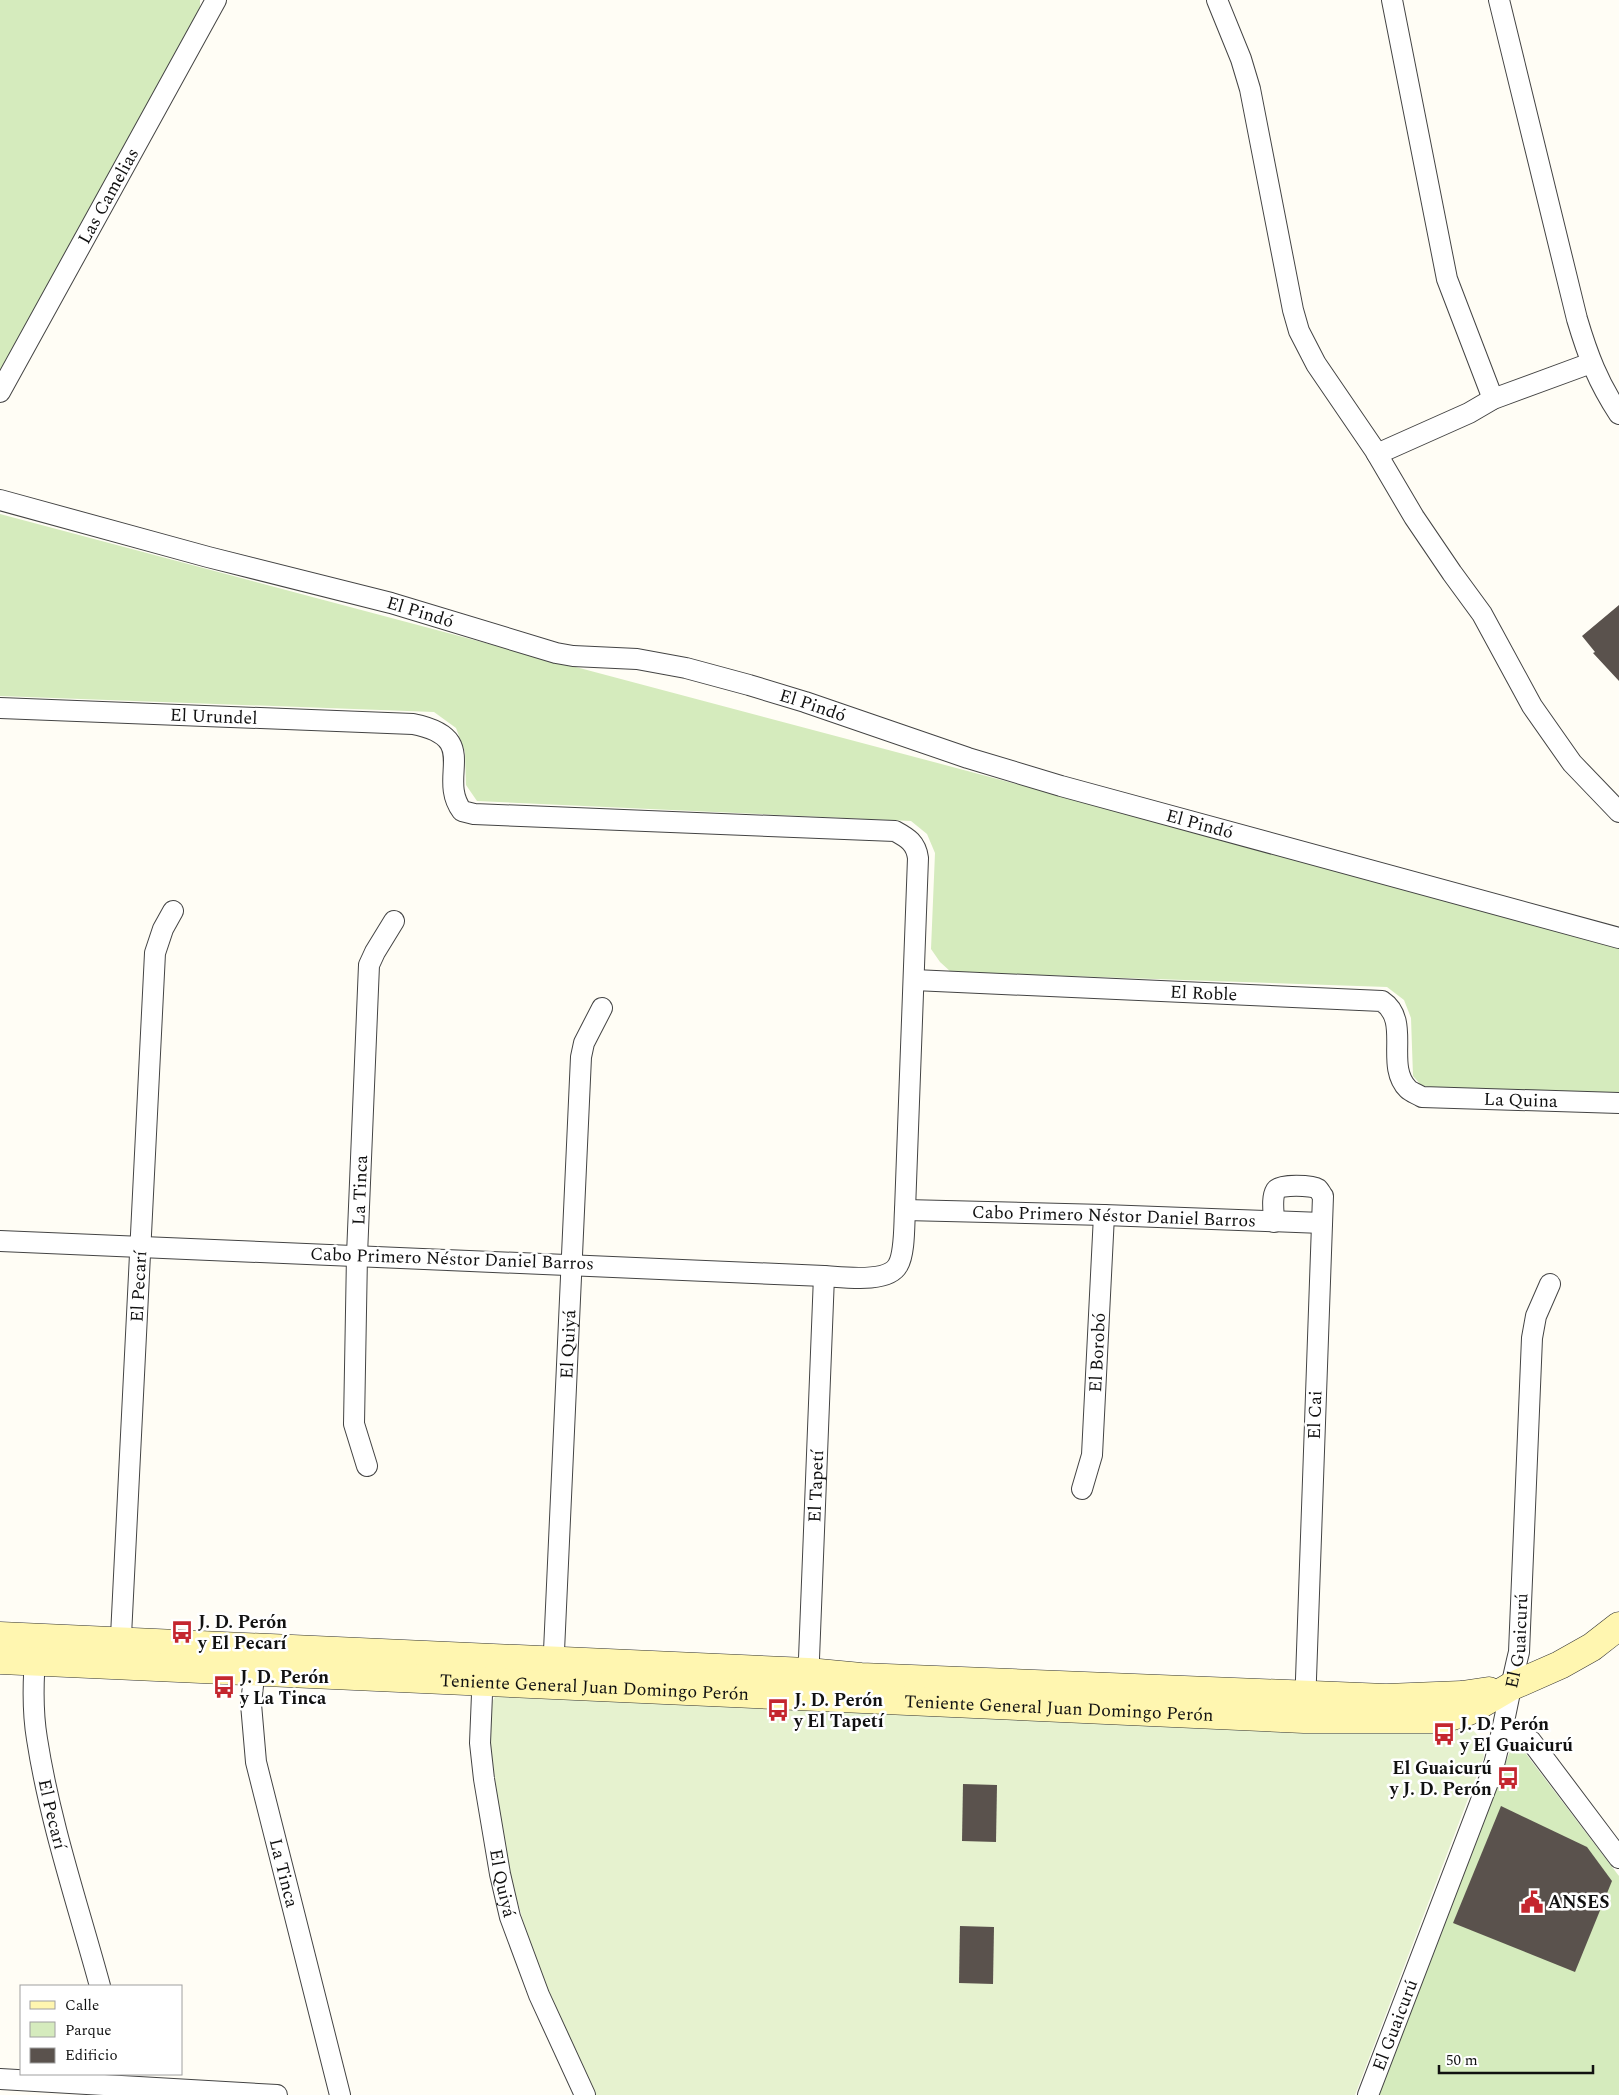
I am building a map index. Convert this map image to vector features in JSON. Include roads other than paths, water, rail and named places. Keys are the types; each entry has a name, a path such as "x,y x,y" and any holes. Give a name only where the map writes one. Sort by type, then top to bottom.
{"main road":[{"name":"Teniente General Juan Domingo Perón","path":"0,1660 35,1650 808,1684 861,1677 1304,1707 1462,1695 1510,1687 1560,1665 1592,1647 1619,1626"},
{"name":"Teniente General Juan Domingo Perón","path":"0,1636 35,1650"}],"street":[{"name":"Las Camelias","path":"0,392 216,0"},
{"path":"1216,0 1241,59 1250,89 1293,310 1299,331 1316,364 1377,454 1420,525 1482,614 1532,706 1553,738 1572,763 1619,812"},
{"path":"1392,0 1447,278 1493,399"},
{"path":"1499,0 1577,319 1597,379 1619,414"},
{"path":"1377,454 1469,413 1493,399 1591,363"},
{"name":"El Pindó","path":"0,500 208,557 391,603 556,653 573,656 637,659 686,668 750,685 968,758 1061,786 1619,938"},
{"name":"El Urundel","path":"0,708 413,724 427,727 441,732 448,742 454,756 454,796 462,811 474,814 895,831 909,839 917,848 914,980"},
{"name":"El Pecarí","path":"121,1653 155,953 163,929 173,911"},
{"name":"La Tinca","path":"367,1466 358,1442 354,1424 357,1255 369,965 374,952 394,921"},
{"path":"905,1210 914,980"},
{"name":"El Roble","path":"914,980 1382,1002 1390,1007 1396,1016 1399,1072 1403,1082 1409,1090 1422,1096"},
{"name":"El Quiyá","path":"553,1673 581,1058 584,1043 602,1008"},
{"name":"La Quina","path":"1422,1096 1619,1103"},
{"name":"El Cai","path":"1274,1222 1274,1194 1277,1188 1282,1186 1312,1187 1318,1189 1323,1196 1304,1707"},
{"name":"Cabo Primero Néstor Daniel Barros","path":"0,1241 878,1278 890,1274 898,1265 902,1246 905,1210 1104,1215 1322,1224"},
{"name":"El Borobó","path":"1082,1490 1092,1455 1104,1215"},
{"name":"El Tapetí","path":"808,1684 824,1276"},
{"name":"El Guaicurú","path":"1368,2095 1492,1772 1503,1727 1519,1652 1532,1338 1536,1316 1550,1284"},
{"name":"El Pecarí","path":"35,1650 33,1690 36,1737 53,1816 100,1985"},
{"name":"La Tinca","path":"256,1659 251,1704 256,1762 340,2095"},
{"name":"El Quiyá","path":"483,1670 480,1743 500,1874 510,1917 539,1995 585,2095"},
{"path":"1503,1727 1518,1732 1531,1741 1619,1858"},
{"path":"0,2080 126,2080 277,2095"}],"place":[{"name":"J. D. Perón y El Pecarí","path":"182,1632"},
{"name":"J. D. Perón y La Tinca","path":"224,1687"},
{"name":"J. D. Perón y El Tapetí","path":"778,1710"},
{"name":"J. D. Perón y El Guaicurú","path":"1444,1734"},
{"name":"El Guaicurú y J. D. Perón","path":"1508,1778"},
{"name":"ANSES","path":"1532,1902"}]}
